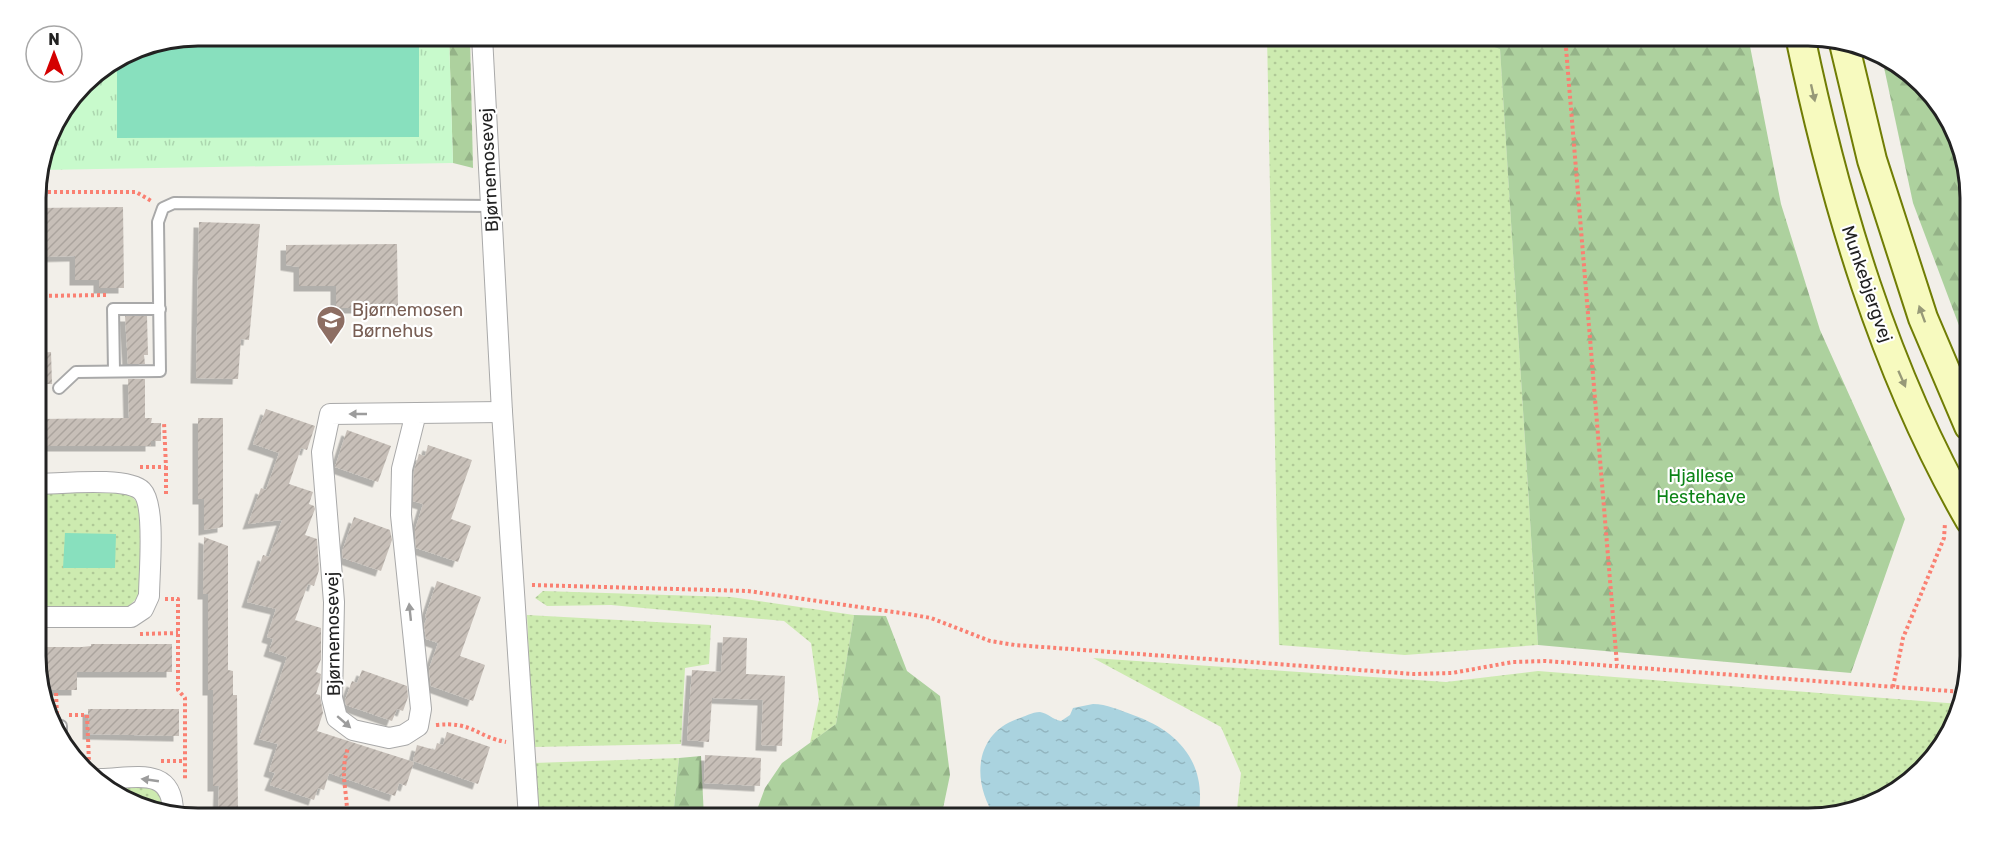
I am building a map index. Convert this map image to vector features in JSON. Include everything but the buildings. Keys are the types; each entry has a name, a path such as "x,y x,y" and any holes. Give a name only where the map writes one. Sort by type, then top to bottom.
{"street":[{"name":"Bjørnemosevej","path":"483,47 502,412 528,808"},
{"name":"Munkebjergvej","path":"1803,47 1842,213 1881,331 1950,486 1958,521"},
{"path":"1846,52 1872,160 1923,318 1960,405"},
{"name":"Bjørnemosevej","path":"353,730 337,718 332,698 334,602 322,452 330,414 502,412"},
{"path":"353,730 389,738 404,735 418,726 421,709 401,515 402,469 416,414"},
{"path":"47,484 126,483 141,491 149,506 148,599 143,609 131,617 47,617"},
{"path":"110,779 153,778 167,785 173,798 173,805"}],"lane":[{"path":"59,388 76,372 160,371 158,222 163,208 174,202 491,206"},
{"path":"114,371 113,309 160,309"}],"path":[{"path":"1566,47 1617,665"},
{"path":"47,192 136,192 163,208"},
{"path":"47,296 115,295"},
{"path":"131,468 166,467 164,422"},
{"path":"1893,687 1903,638 1944,538 1958,521"},
{"path":"513,584 748,591 931,618 990,641 1064,649 1391,673 1452,674 1528,661 1617,665 1955,691"},
{"path":"148,599 178,599 178,690 185,698 185,787"},
{"path":"87,715 89,761"},
{"path":"418,726 450,723 465,725 497,740 523,745"},
{"path":"348,808 342,765 353,730"}],"green space":[{"path":"199,47 449,47 453,163 49,170 58,140 72,114 84,98 106,78 140,58 169,49"},
{"path":"419,47 419,137 117,138 117,70 140,58 169,49"},
{"path":"449,47 470,47 473,168 453,163"},
{"path":"1267,47 1500,48 1538,645 1405,655 1279,645"},
{"name":"Hjallese Hestehave","path":"1494,47 1750,47 1781,204 1820,330 1905,519 1851,673 1538,645 1500,49"},
{"path":"1884,68 1915,91 1928,106 1948,140 1954,159 1960,199 1960,328 1913,203"},
{"path":"47,493 128,493 140,505 140,595 127,608 47,607"},
{"path":"65,533 116,534 115,568 63,568"},
{"path":"543,591 731,597 854,615 836,724 810,743 819,700 811,643 784,621 611,605 547,606 535,598"},
{"path":"527,615 711,625 709,664 685,668 681,744 533,747"},
{"path":"854,615 886,616 907,671 940,696 950,775 943,808 758,808 765,788 782,763 836,724"},
{"path":"1093,658 1446,682 1538,671 1951,703 1948,714 1928,748 1900,776 1875,792 1837,805 1817,807 1237,807 1241,773 1221,727"},
{"path":"701,756 704,808 674,808 679,758"},
{"path":"679,758 674,808 538,808 534,763"},
{"path":"125,788 154,788 164,799 164,804 140,796"}],"water":[{"path":"1093,704 1103,705 1150,722 1165,731 1187,753 1194,767 1199,782 1199,807 990,808 980,776 985,748 992,736 1002,726 1037,712 1061,721 1070,715 1073,708"}],"place":[{"name":"Bjørnemosen Børnehus","path":"331,346"}]}
